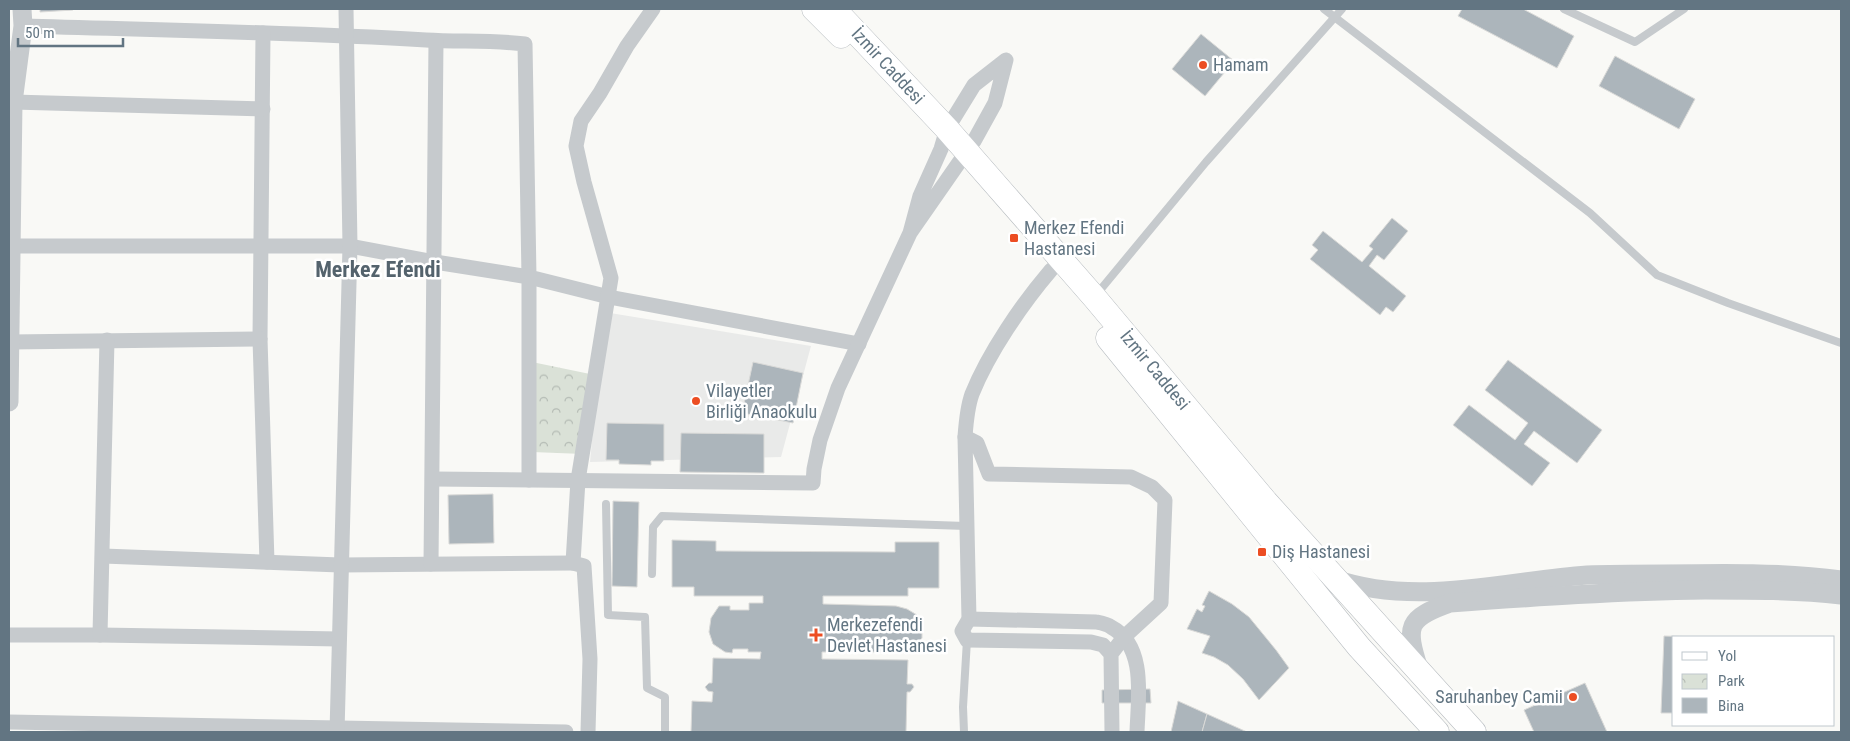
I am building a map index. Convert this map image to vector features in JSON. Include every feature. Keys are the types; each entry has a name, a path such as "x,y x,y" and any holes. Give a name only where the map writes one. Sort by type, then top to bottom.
{"main road":[{"name":"İzmir Caddesi","path":"814,9 945,134"},
{"name":"İzmir Caddesi","path":"834,9 964,156 1094,297 1266,502 1474,732"},
{"name":"İzmir Caddesi","path":"964,156 1051,270 1359,647 1437,732"}],"street":[{"path":"337,730 350,246 346,9"},
{"path":"574,563 578,480 611,278 576,146 581,121 600,93 627,46 653,9"},
{"path":"9,402 13,102 22,18 263,33 347,35 436,41 501,41 525,44 530,277 529,480"},
{"path":"263,33 260,339 267,562"},
{"path":"431,564 436,41"},
{"path":"433,479 813,483 820,440 838,388 910,233 920,196 945,134 974,85 1006,60 995,103 964,156 910,233"},
{"path":"13,102 263,109"},
{"path":"12,246 350,246 530,277 608,297 859,344"},
{"path":"1051,270 1011,323 972,396 966,420 968,619 962,631 966,640 1091,642 1102,645 1111,654"},
{"path":"10,342 260,339"},
{"path":"100,635 107,340"},
{"path":"965,437 977,443 989,474 1131,477 1152,487 1165,500 1161,603 1124,637 1111,654 1112,732"},
{"path":"103,556 340,565 574,563 584,566 590,659 588,732"},
{"path":"1334,578 1358,587 1418,592 1587,576 1720,573 1816,576 1841,580"},
{"path":"1420,672 1410,636 1414,622 1427,611 1450,603 1634,591 1740,590 1816,592 1841,595"},
{"path":"968,619 1096,622 1112,627 1124,637 1136,658 1139,682 1137,732"},
{"path":"9,635 339,639"},
{"path":"9,722 337,730 566,732"}],"lane":[{"path":"1324,9 1590,213 1657,275 1728,303 1841,343"},
{"path":"1094,297 1206,162 1342,9"},
{"path":"1564,9 1635,42 1684,9"},
{"path":"606,504 608,615 645,617 647,688 665,697 665,732"},
{"path":"652,574 653,527 662,516 966,526"},
{"path":"964,732 963,707 966,640"}],"shaded area":[{"name":"Vilayetler Birliği Anaokulu","path":"604,312 811,346 781,457 590,462"}],"green space":[{"path":"532,362 590,374 583,454 532,452"}],"building":[{"path":"40,9 73,9 73,10 40,12"},
{"path":"1462,9 1523,9 1574,36 1557,68 1458,16"},
{"name":"Hamam","path":"1201,34 1234,61 1205,96 1172,69"},
{"path":"1615,56 1695,99 1679,129 1599,86"},
{"path":"1392,218 1408,231 1384,260 1377,255 1369,266 1406,296 1393,312 1386,307 1380,315 1310,259 1318,250 1312,245 1323,231 1362,262 1373,249 1369,246"},
{"path":"1508,360 1602,430 1577,463 1534,431 1524,444 1550,463 1532,486 1453,425 1469,405 1515,440 1528,423 1485,390"},
{"path":"753,362 803,373 793,423 742,413"},
{"path":"607,423 664,424 664,461 651,461 651,465 619,464 619,460 606,460"},
{"path":"681,433 764,434 764,473 680,472"},
{"path":"493,494 494,543 449,544 448,495"},
{"path":"613,501 639,502 637,587 612,586"},
{"name":"Merkezefendi Devlet Hastanesi","path":"672,540 716,541 716,551 895,552 895,542 939,542 939,588 908,588 908,596 823,596 823,604 896,606 907,609 917,615 922,625 922,638 914,648 895,652 822,652 822,659 908,660 907,684 912,684 914,687 910,692 907,692 906,732 691,732 692,701 712,702 713,692 708,691 705,687 712,683 713,658 760,659 761,652 748,652 748,649 733,649 732,653 725,652 713,644 709,632 711,618 719,606 730,606 730,610 749,610 749,603 763,603 763,596 694,596 694,587 672,587"},
{"path":"1209,591 1232,604 1249,617 1289,668 1259,700 1243,679 1228,665 1202,653 1210,636 1187,629 1197,609 1202,612 1205,606 1202,605"},
{"path":"1664,636 1672,636 1672,713 1661,713"},
{"name":"Saruhanbey Camii","path":"1585,683 1607,732 1534,732 1524,710"},
{"path":"1150,689 1151,703 1102,703 1102,690"},
{"path":"1178,701 1207,714 1202,732 1171,732"},
{"path":"1207,714 1247,732 1202,732"}],"place":[{"name":"Hamam","path":"1203,65"},
{"name":"Merkez Efendi Hastanesi","path":"1014,238"},
{"name":"Vilayetler Birliği Anaokulu","path":"696,401"},
{"name":"Diş Hastanesi","path":"1262,552"},
{"name":"Merkezefendi Devlet Hastanesi","path":"816,635"},
{"name":"Saruhanbey Camii","path":"1573,697"}],"district":[{"name":"Merkez Efendi","path":"378,269"}]}
